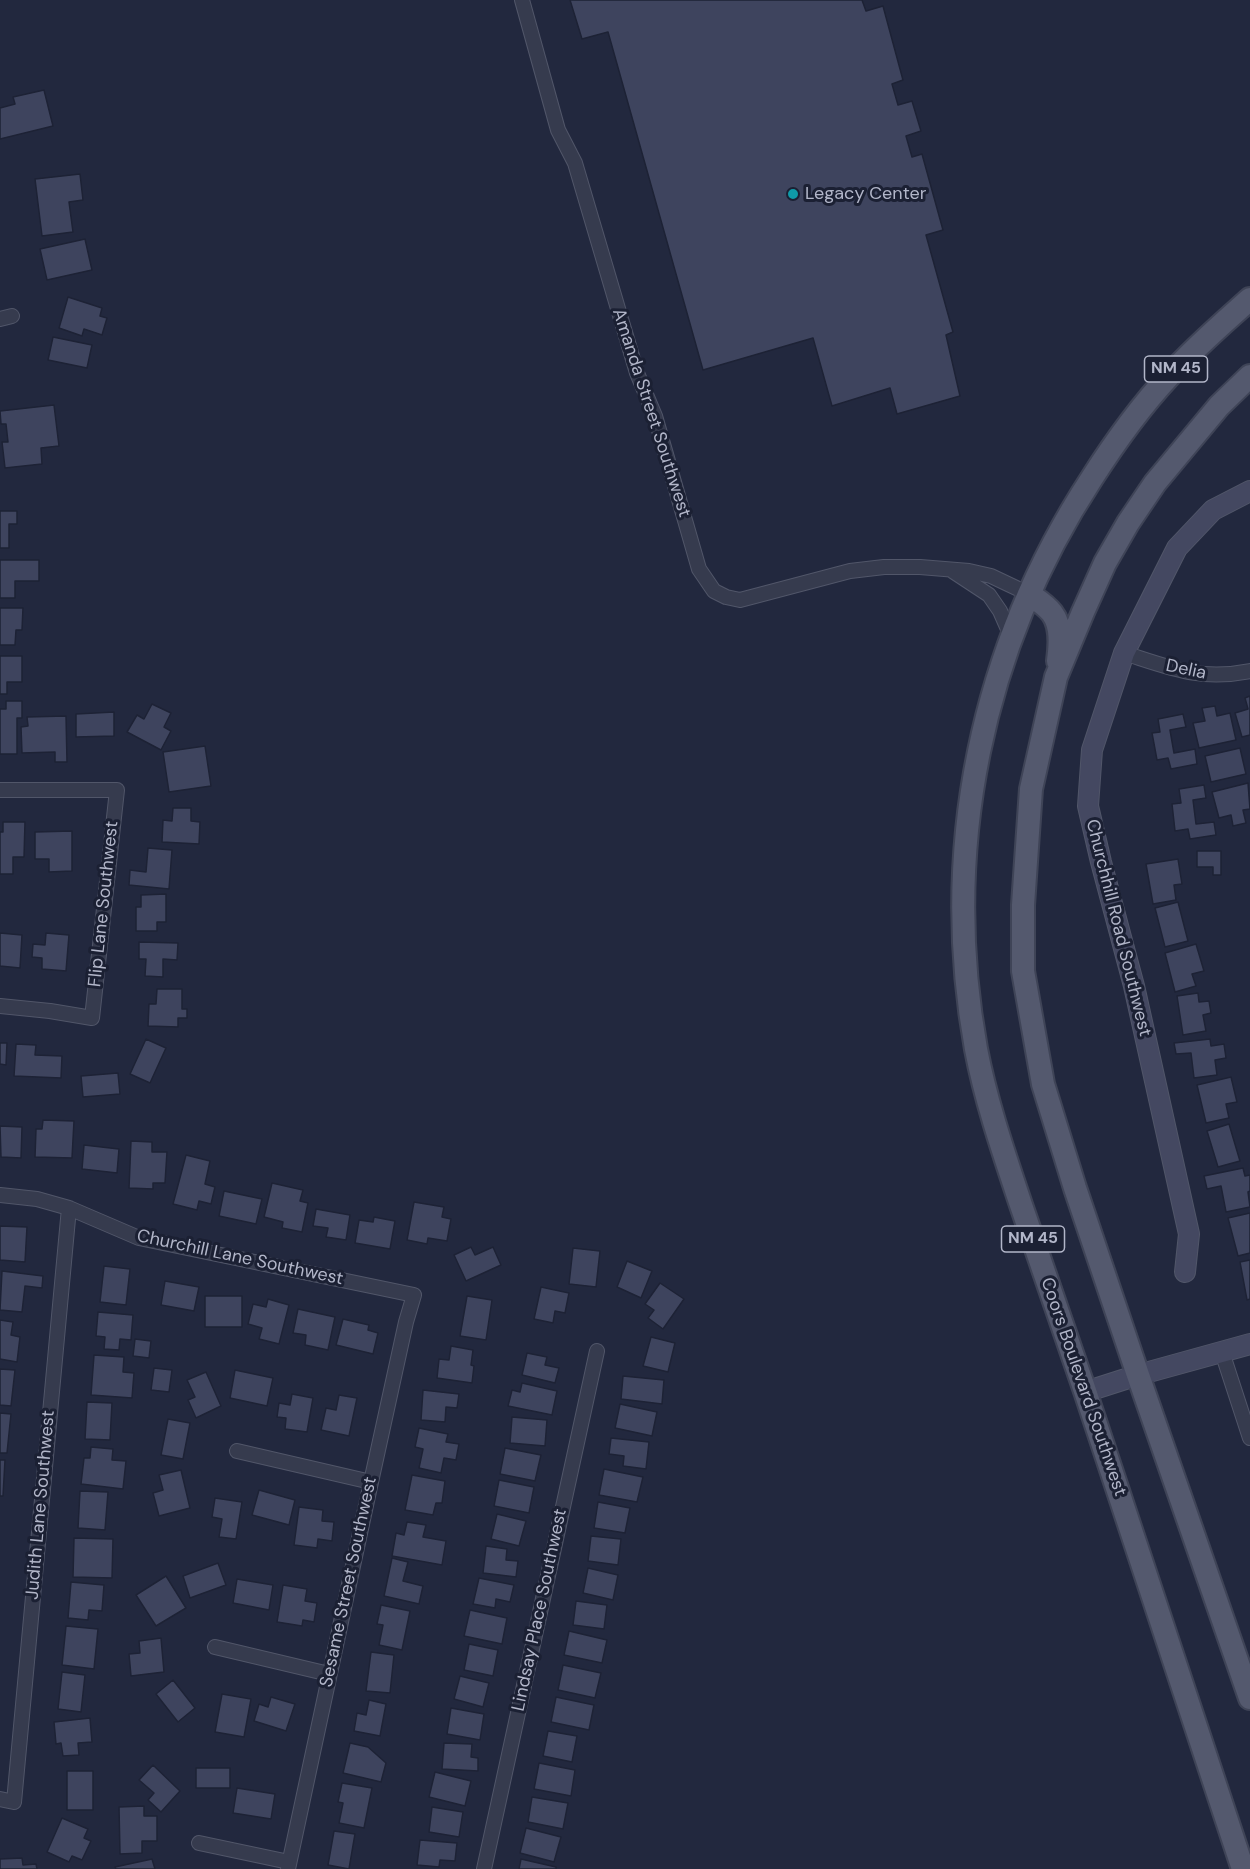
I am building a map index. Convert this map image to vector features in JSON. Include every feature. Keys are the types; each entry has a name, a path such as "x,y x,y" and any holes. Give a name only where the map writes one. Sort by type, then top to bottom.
{"main road":[{"name":"Coors Boulevard Southwest","path":"1243,1869 990,1109 976,1051 967,986 963,947 963,890 971,793 983,731 1011,636 1040,568 1076,502 1138,413 1169,376 1215,330 1250,300"},
{"name":"NM 45","path":"1250,376 1219,406 1182,450 1155,483 1128,523 1105,563 1056,677 1031,789 1023,906 1023,971 1043,1084 1138,1375 1250,1698"},
{"path":"1029,594 1052,613 1058,629 1060,643 1056,677"}],"street":[{"name":"Amanda Street Southwest","path":"522,0 558,130 575,163 637,373 658,428 699,569 714,591 740,600 850,571 884,567 920,567 969,571 991,576 1029,594"},
{"name":"Churchhill Road Southwest","path":"1185,1272 1189,1234 1134,986 1088,806 1092,750 1124,653 1177,548 1213,510 1250,491"},
{"name":"Amanda Street Southwest","path":"951,570 989,595 1000,611 1011,636"},
{"name":"Delia","path":"1124,653 1187,673 1209,676 1250,671"},
{"name":"Flip Lane Southwest","path":"0,790 117,790 92,1018 0,1006"},
{"name":"Churchill Lane Southwest","path":"0,1195 37,1200 69,1208 139,1238 414,1295"},
{"name":"Judith Lane Southwest","path":"0,1798 14,1802 69,1208"},
{"name":"Sesame Street Southwest","path":"288,1865 406,1322 414,1295"},
{"path":"1085,1392 1250,1344"},
{"name":"Lindsay Place Southwest","path":"484,1869 597,1352"},
{"path":"1222,1352 1250,1438"},
{"path":"237,1451 371,1482"},
{"path":"215,1647 329,1674"},
{"path":"199,1843 288,1865"}],"building":[{"name":"Legacy Center","path":"570,0 862,0 866,11 883,6 903,80 892,84 898,105 912,101 921,131 906,136 912,157 922,154 943,230 926,235 953,332 946,335 960,396 897,414 890,388 832,406 813,338 703,370 608,32 582,39"},
{"path":"44,90 53,126 0,139 0,108 15,104 13,97"},
{"path":"80,174 83,200 69,202 73,232 42,236 35,179"},
{"path":"85,239 92,270 47,280 40,249"},
{"path":"68,297 102,308 100,316 107,318 102,335 84,329 82,336 59,328"},
{"path":"53,337 92,345 87,368 48,360"},
{"path":"54,405 59,446 41,448 42,464 5,468 2,442 8,442 6,424 1,424 0,411"},
{"path":"0,511 17,511 17,524 9,524 9,548 0,548"},
{"path":"0,560 39,560 39,581 15,581 15,598 0,598"},
{"path":"0,608 23,608 22,630 16,630 15,645 0,645"},
{"path":"0,656 22,656 22,682 7,682 7,694 0,694"},
{"path":"1250,696 1250,735 1242,737 1235,713 1248,709 1245,698"},
{"path":"6,701 22,701 22,718 17,718 17,754 0,754 0,709 6,709"},
{"path":"152,704 171,713 164,727 171,731 161,750 127,732 137,715 144,719"},
{"path":"1215,706 1217,716 1230,713 1236,740 1199,748 1193,723 1205,721 1202,708"},
{"path":"114,712 114,736 76,737 76,714"},
{"path":"1183,714 1186,727 1170,730 1174,753 1195,749 1197,764 1171,769 1168,758 1157,760 1152,733 1160,732 1158,719"},
{"path":"66,716 67,762 55,762 55,752 22,753 21,727 28,726 27,717"},
{"path":"205,746 211,786 169,792 163,752"},
{"path":"1240,748 1246,774 1211,782 1205,756"},
{"path":"1248,783 1250,809 1243,810 1246,823 1233,826 1231,815 1219,818 1212,792"},
{"path":"1204,785 1206,798 1193,800 1196,824 1214,822 1216,835 1190,839 1188,829 1175,831 1172,804 1181,803 1179,789"},
{"path":"173,808 191,808 191,821 200,822 199,844 162,842 163,820 172,821"},
{"path":"3,822 25,822 24,857 13,857 13,874 0,874 0,832 3,832"},
{"path":"72,831 72,871 49,872 49,859 35,859 35,832"},
{"path":"148,848 172,850 169,889 129,885 130,870 146,872"},
{"path":"1197,851 1221,851 1221,875 1213,875 1213,867 1197,867"},
{"path":"1178,859 1182,884 1174,885 1176,900 1153,904 1146,864"},
{"path":"166,894 166,922 157,922 157,931 136,931 136,907 141,907 141,895"},
{"path":"1178,902 1188,941 1165,947 1155,908"},
{"path":"0,933 22,935 20,968 0,966"},
{"path":"46,933 69,935 66,971 42,969 42,958 32,957 33,944 45,945"},
{"path":"139,942 178,943 177,960 163,959 163,977 145,976 146,959 139,959"},
{"path":"1196,944 1204,971 1192,974 1196,986 1175,992 1165,953"},
{"path":"157,989 182,989 182,1009 187,1009 187,1018 178,1018 178,1027 148,1026 149,1004 156,1004"},
{"path":"1198,993 1199,1002 1209,1001 1211,1013 1203,1015 1206,1031 1183,1035 1177,996"},
{"path":"146,1039 166,1048 150,1083 130,1074"},
{"path":"1210,1039 1211,1046 1224,1044 1226,1058 1215,1060 1217,1075 1194,1078 1191,1053 1176,1054 1174,1043"},
{"path":"0,1043 7,1043 6,1065 0,1064"},
{"path":"16,1044 36,1045 35,1055 62,1056 61,1078 14,1076"},
{"path":"118,1073 120,1094 83,1097 81,1076"},
{"path":"1231,1077 1237,1102 1226,1104 1229,1118 1206,1123 1197,1085"},
{"path":"43,1120 74,1121 72,1158 35,1157 36,1129 42,1129"},
{"path":"1229,1124 1240,1161 1218,1167 1207,1131"},
{"path":"0,1126 22,1127 21,1158 1,1157"},
{"path":"131,1141 152,1142 152,1152 167,1152 165,1183 153,1183 153,1189 129,1188"},
{"path":"84,1145 119,1149 117,1173 82,1169"},
{"path":"186,1155 210,1161 205,1184 215,1187 211,1204 199,1201 197,1210 173,1204"},
{"path":"1243,1168 1245,1176 1250,1175 1250,1191 1248,1192 1250,1207 1226,1212 1221,1186 1207,1189 1204,1176"},
{"path":"272,1183 303,1190 300,1201 308,1203 302,1232 282,1228 283,1222 264,1217"},
{"path":"224,1191 262,1199 256,1224 219,1216"},
{"path":"414,1202 444,1207 442,1217 451,1219 447,1241 428,1238 427,1244 407,1240"},
{"path":"316,1209 350,1215 346,1240 326,1237 328,1228 313,1226"},
{"path":"1250,1213 1250,1253 1238,1256 1228,1218"},
{"path":"374,1217 395,1221 390,1249 355,1243 359,1220 373,1222"},
{"path":"0,1226 27,1227 25,1262 0,1260"},
{"path":"471,1247 475,1255 493,1247 501,1265 466,1281 454,1255"},
{"path":"573,1248 600,1251 596,1287 569,1284"},
{"path":"1250,1260 1250,1299 1247,1300 1240,1262"},
{"path":"627,1261 652,1271 641,1298 617,1287"},
{"path":"104,1266 130,1269 126,1305 100,1302"},
{"path":"2,1271 43,1276 42,1288 25,1286 22,1312 0,1310"},
{"path":"165,1281 199,1287 194,1311 161,1305"},
{"path":"660,1283 684,1299 663,1329 648,1318 654,1310 645,1304"},
{"path":"541,1287 569,1293 565,1313 555,1311 553,1323 534,1319"},
{"path":"205,1296 242,1296 242,1327 205,1327"},
{"path":"467,1296 492,1300 486,1340 460,1336"},
{"path":"268,1299 289,1305 279,1344 259,1339 262,1328 248,1324 253,1304 266,1307"},
{"path":"298,1309 335,1317 328,1350 305,1345 306,1335 293,1333"},
{"path":"98,1312 133,1315 131,1340 120,1339 119,1350 104,1349 105,1337 96,1336"},
{"path":"343,1319 369,1325 368,1330 378,1333 373,1354 336,1345"},
{"path":"0,1320 13,1322 11,1335 20,1337 17,1362 0,1359"},
{"path":"651,1337 675,1343 668,1372 643,1366"},
{"path":"135,1339 151,1341 149,1358 133,1356"},
{"path":"451,1346 473,1350 472,1383 437,1378 439,1359 449,1360"},
{"path":"527,1353 547,1357 545,1365 559,1368 555,1383 522,1375"},
{"path":"94,1355 124,1357 123,1372 134,1373 132,1398 91,1395"},
{"path":"154,1368 172,1370 169,1392 151,1390"},
{"path":"0,1369 15,1370 11,1406 0,1405"},
{"path":"235,1370 273,1378 267,1406 230,1398"},
{"path":"206,1372 221,1406 196,1418 188,1400 195,1397 187,1380"},
{"path":"623,1376 664,1380 662,1404 621,1399"},
{"path":"522,1383 557,1391 552,1415 508,1406 512,1390 520,1392"},
{"path":"423,1390 459,1394 457,1408 446,1407 445,1422 421,1420"},
{"path":"292,1394 313,1398 307,1432 285,1429 286,1418 277,1417 279,1403 290,1405"},
{"path":"339,1395 357,1398 349,1436 321,1430 326,1408 336,1410"},
{"path":"87,1402 112,1403 110,1440 85,1439"},
{"path":"620,1404 657,1412 652,1436 615,1428"},
{"path":"0,1413 11,1414 7,1453 0,1453"},
{"path":"512,1417 547,1420 545,1446 510,1443"},
{"path":"168,1419 190,1423 183,1459 161,1455"},
{"path":"419,1428 448,1434 446,1442 459,1444 456,1460 444,1458 441,1473 419,1468 423,1449 415,1447"},
{"path":"611,1438 649,1442 646,1469 623,1466 624,1456 609,1454"},
{"path":"91,1447 113,1449 112,1460 126,1461 123,1489 81,1484 84,1458 90,1458"},
{"path":"505,1448 541,1455 535,1481 500,1474"},
{"path":"0,1460 5,1460 3,1496 0,1496"},
{"path":"604,1469 643,1477 637,1502 599,1495"},
{"path":"181,1470 190,1508 159,1516 153,1493 163,1490 159,1475"},
{"path":"412,1475 445,1481 442,1503 436,1503 433,1515 405,1510"},
{"path":"499,1480 534,1487 529,1513 494,1506"},
{"path":"259,1490 295,1500 289,1525 252,1515"},
{"path":"80,1491 108,1492 105,1530 78,1528"},
{"path":"215,1498 242,1502 236,1539 219,1537 222,1519 212,1517"},
{"path":"598,1502 630,1508 625,1533 594,1528"},
{"path":"299,1507 323,1510 322,1521 334,1522 332,1541 318,1539 317,1548 294,1545"},
{"path":"497,1514 526,1521 519,1546 491,1539"},
{"path":"407,1522 426,1525 423,1537 446,1541 442,1565 392,1556 396,1533 404,1535"},
{"path":"591,1536 621,1539 618,1565 588,1561"},
{"path":"74,1538 113,1539 112,1578 73,1577"},
{"path":"486,1546 507,1549 506,1560 518,1561 516,1577 483,1573"},
{"path":"392,1558 408,1562 403,1581 423,1586 419,1604 384,1596"},
{"path":"218,1563 226,1585 190,1598 183,1576"},
{"path":"588,1568 618,1575 613,1600 583,1593"},
{"path":"166,1576 186,1608 156,1626 136,1595"},
{"path":"479,1578 514,1585 510,1602 496,1599 495,1608 473,1604"},
{"path":"237,1579 273,1585 269,1610 233,1603"},
{"path":"71,1582 104,1585 102,1611 89,1610 88,1620 68,1618"},
{"path":"283,1585 307,1589 305,1601 317,1603 314,1622 303,1620 302,1626 277,1622"},
{"path":"576,1601 607,1605 604,1629 573,1625"},
{"path":"381,1605 410,1611 402,1650 379,1645 383,1625 377,1624"},
{"path":"470,1610 507,1618 502,1644 464,1636"},
{"path":"66,1626 98,1629 94,1669 62,1665"},
{"path":"569,1631 607,1640 602,1663 564,1655"},
{"path":"161,1638 164,1672 131,1676 129,1654 140,1653 139,1641"},
{"path":"469,1644 498,1650 493,1676 464,1670"},
{"path":"371,1652 394,1655 390,1693 366,1691"},
{"path":"563,1665 601,1673 595,1698 558,1690"},
{"path":"62,1672 85,1675 81,1712 58,1709"},
{"path":"460,1676 489,1683 483,1707 454,1699"},
{"path":"173,1680 195,1708 178,1722 156,1694"},
{"path":"222,1694 251,1699 244,1737 215,1732"},
{"path":"271,1697 295,1704 286,1731 254,1721 259,1704 268,1707"},
{"path":"556,1697 594,1705 589,1730 551,1722"},
{"path":"369,1700 386,1704 380,1736 354,1731 357,1713 366,1715"},
{"path":"451,1708 484,1714 480,1740 447,1734"},
{"path":"90,1718 92,1742 78,1743 79,1755 63,1756 61,1743 56,1744 54,1722"},
{"path":"548,1731 577,1736 572,1762 543,1756"},
{"path":"350,1743 368,1747 386,1763 381,1782 343,1773"},
{"path":"444,1743 472,1744 471,1757 478,1758 478,1771 442,1769"},
{"path":"539,1763 575,1770 571,1796 534,1789"},
{"path":"153,1765 180,1791 161,1812 148,1800 154,1793 139,1780"},
{"path":"196,1768 230,1768 230,1788 196,1788"},
{"path":"67,1771 93,1771 93,1810 67,1810"},
{"path":"435,1772 471,1781 465,1806 429,1797"},
{"path":"342,1783 372,1788 364,1828 339,1823 343,1803 338,1802"},
{"path":"237,1788 275,1794 271,1819 233,1813"},
{"path":"532,1797 568,1803 563,1829 528,1822"},
{"path":"144,1806 144,1816 157,1816 157,1841 142,1841 142,1853 120,1854 119,1807"},
{"path":"432,1807 463,1812 459,1837 429,1832"},
{"path":"62,1818 88,1829 84,1838 91,1841 82,1860 72,1856 69,1862 47,1852"},
{"path":"526,1828 561,1837 554,1862 520,1853"},
{"path":"334,1831 355,1834 349,1869 328,1865"},
{"path":"420,1840 457,1843 455,1861 440,1860 439,1867 417,1865"},
{"path":"22,1858 23,1865 36,1864 37,1869 0,1869 0,1859"},
{"path":"152,1859 155,1869 116,1869 115,1867"},
{"path":"521,1859 556,1867 556,1869 519,1869"}],"place":[{"name":"Legacy Center","path":"793,194"}]}
